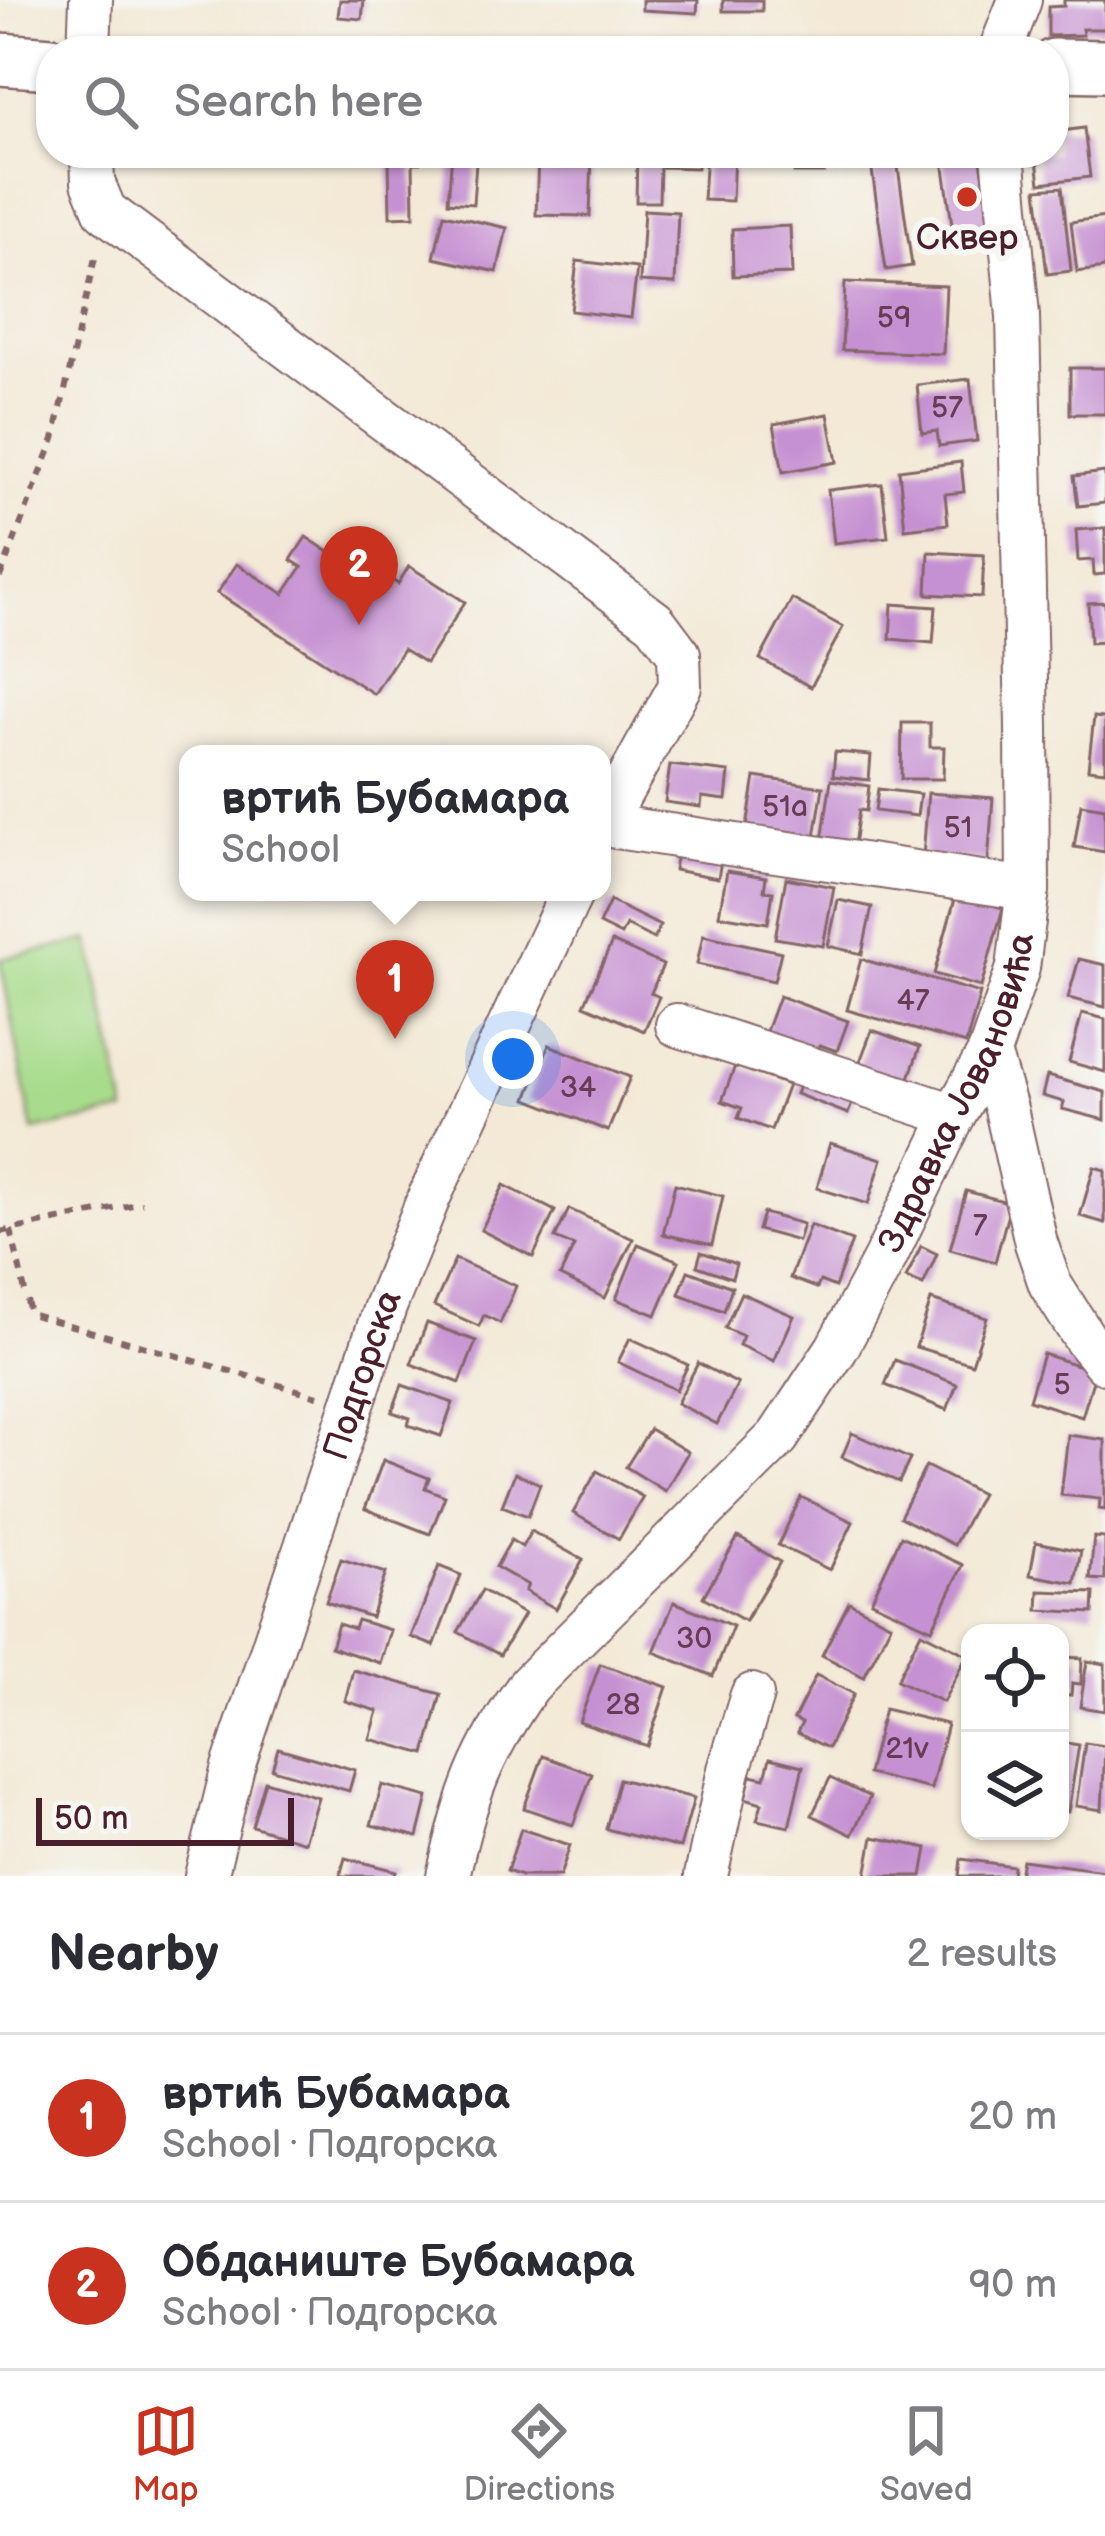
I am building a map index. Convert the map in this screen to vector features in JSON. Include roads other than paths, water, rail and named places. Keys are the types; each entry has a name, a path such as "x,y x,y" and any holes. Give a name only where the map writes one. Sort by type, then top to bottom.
{"street":[{"path":"89,36 91,0"},
{"path":"1006,36 1020,0"},
{"path":"0,59 36,62"},
{"path":"1069,65 1105,66"},
{"path":"93,168 93,182 106,211 655,622 680,654 680,686 611,811"},
{"name":"Здравка Јовановића","path":"448,1876 473,1778 529,1685 778,1437 838,1348 989,1053 1018,968 1028,889 1018,316 1005,168"},
{"path":"611,827 1028,889"},
{"name":"Подгорска","path":"206,1876 233,1767 350,1406 430,1195 568,901"},
{"path":"677,1025 954,1114"},
{"path":"989,1053 1050,1284 1105,1363"},
{"path":"706,1876 752,1695"}],"place":[{"name":"Сквер","path":"967,197"},
{"name":"Обданиште Бубамара","path":"359,625"},
{"name":"вртић Бубамара","path":"395,1039"}]}
